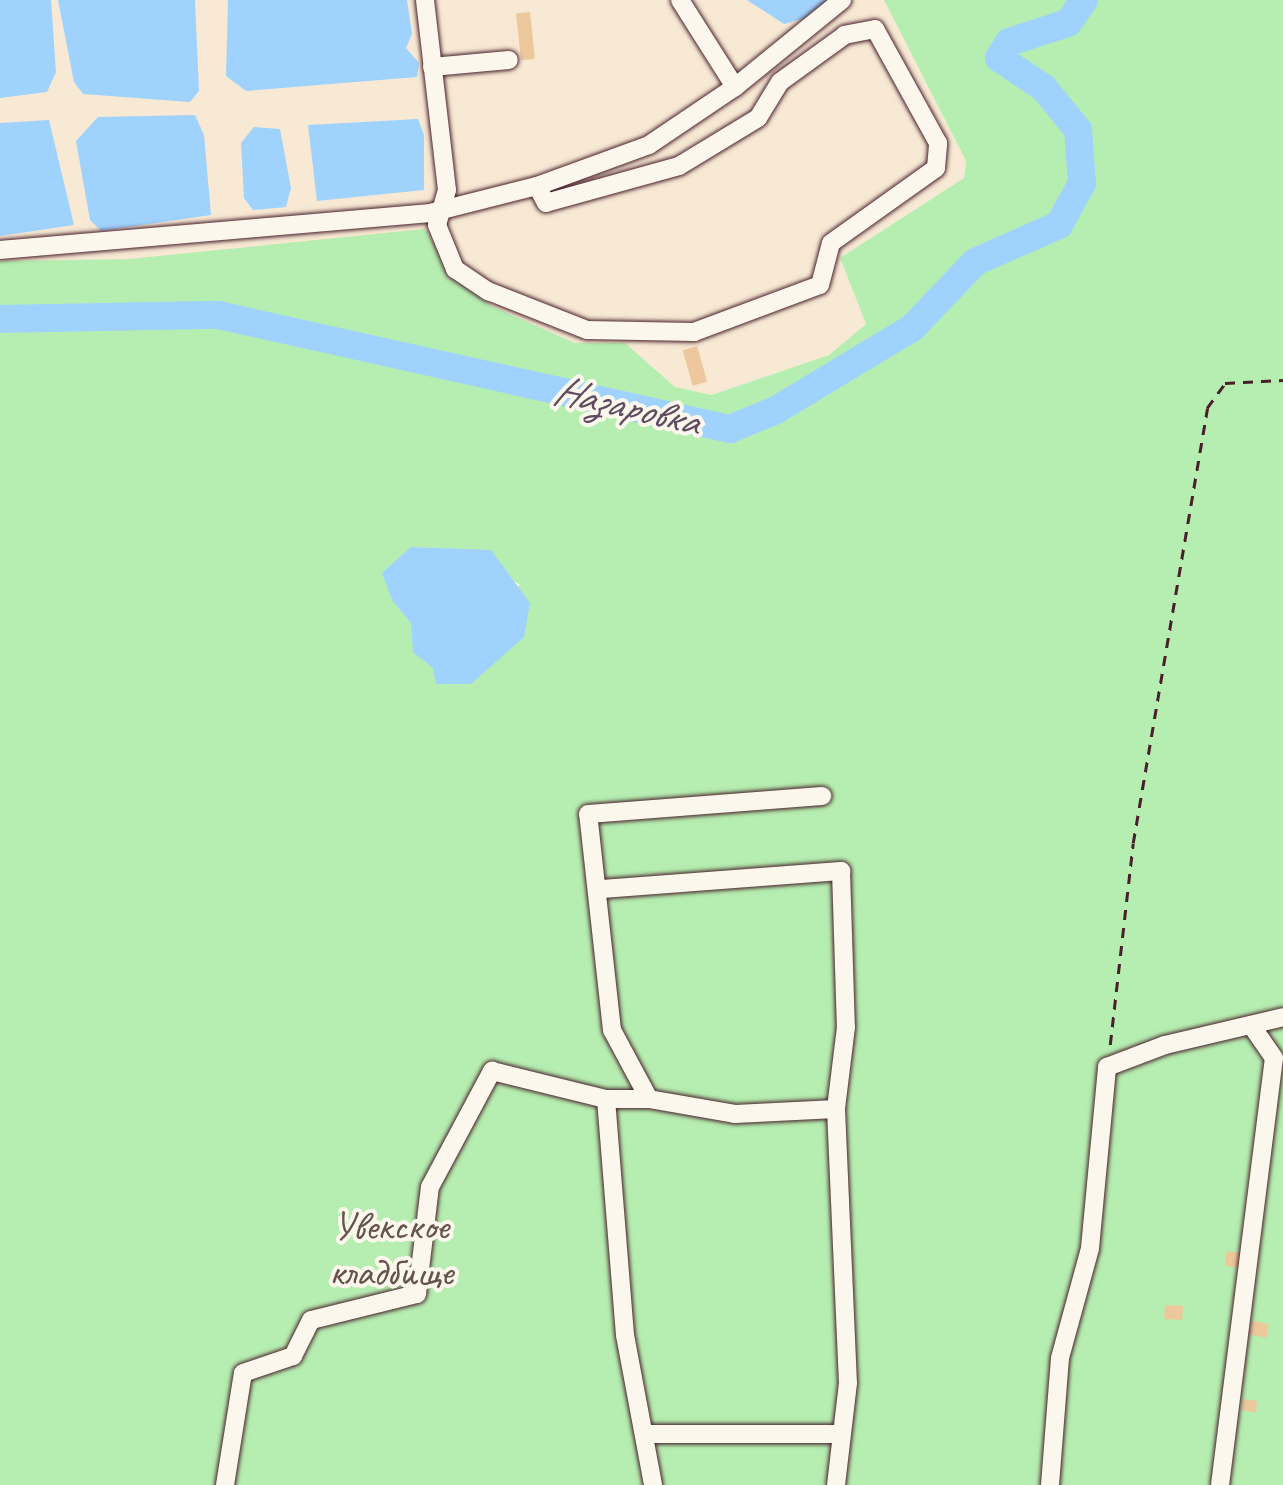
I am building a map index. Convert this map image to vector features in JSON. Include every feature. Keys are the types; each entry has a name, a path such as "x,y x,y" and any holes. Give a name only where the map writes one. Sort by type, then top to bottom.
{"street":[{"path":"425,0 446,206 437,225 449,258 488,291 587,330 694,332 820,285 831,243 936,168 938,143 876,29 845,35 780,82 758,118 680,166 546,203 537,186"},
{"path":"680,0 735,87"},
{"path":"0,250 446,206 537,186 649,146 735,87 842,0"},
{"path":"432,67 509,60"},
{"path":"649,1099 612,1030 601,889 588,814 822,796"},
{"path":"601,889 841,871 846,1026 836,1110 847,1271 842,1434 836,1485"},
{"path":"1050,1485 1060,1358 1090,1248 1107,1066 1283,1016"},
{"path":"1220,1485 1274,1058 1251,1025"},
{"path":"225,1485 243,1374 294,1356 311,1320 417,1294 430,1188 492,1071 606,1100 649,1099 735,1114 836,1110"},
{"path":"606,1100 626,1336 653,1485"},
{"path":"644,1434 842,1434"}],"path":[{"path":"1107,1066 1133,842 1207,408 1225,383 1283,380"}],"shaded area":[{"path":"0,0 884,0 966,161 964,178 840,258 866,324 829,355 710,395 675,387 625,343 575,343 492,306 451,272 129,259 0,261"}],"green space":[{"name":"Увекское кладбище","path":"884,0 1283,0 1283,1485 0,1485 0,261 129,259 425,229 451,272 492,306 575,343 625,343 675,387 711,395 829,355 866,324 840,258 964,178 966,161","holes":["411,547 491,551 504,575 520,585 413,652"]}],"water":[{"path":"0,0 51,0 56,72 47,92 0,98"},
{"path":"58,0 195,0 199,91 190,102 83,94 74,82"},
{"path":"228,0 407,0 412,34 406,48 419,63 417,77 246,91 226,76"},
{"path":"747,0 838,0 821,14 784,24"},
{"path":"195,115 204,135 211,215 101,231 90,220 76,141 98,117"},
{"path":"418,119 424,135 424,190 317,201 308,125"},
{"path":"49,120 74,225 0,236 0,123"},
{"path":"254,127 280,129 291,188 286,207 253,210 244,198 241,143"},
{"path":"411,547 491,550 530,603 524,637 471,684 436,684 433,668 413,652 411,623 392,600 382,573"}],"building":[{"path":"530,12 535,59 521,60 516,13"},
{"path":"697,346 707,382 693,386 683,350"},
{"path":"1227,1251 1242,1253 1240,1268 1225,1266"},
{"path":"1165,1305 1183,1306 1182,1320 1164,1319"},
{"path":"1252,1321 1269,1324 1266,1338 1250,1335"},
{"path":"1243,1399 1257,1401 1256,1413 1242,1410"}],"waterway":[{"name":"Назаровка","path":"0,319 218,315 730,429 776,410 912,328 975,262 1059,225 1082,183 1078,130 1044,88 999,58 1009,42 1068,23 1084,0"}]}
